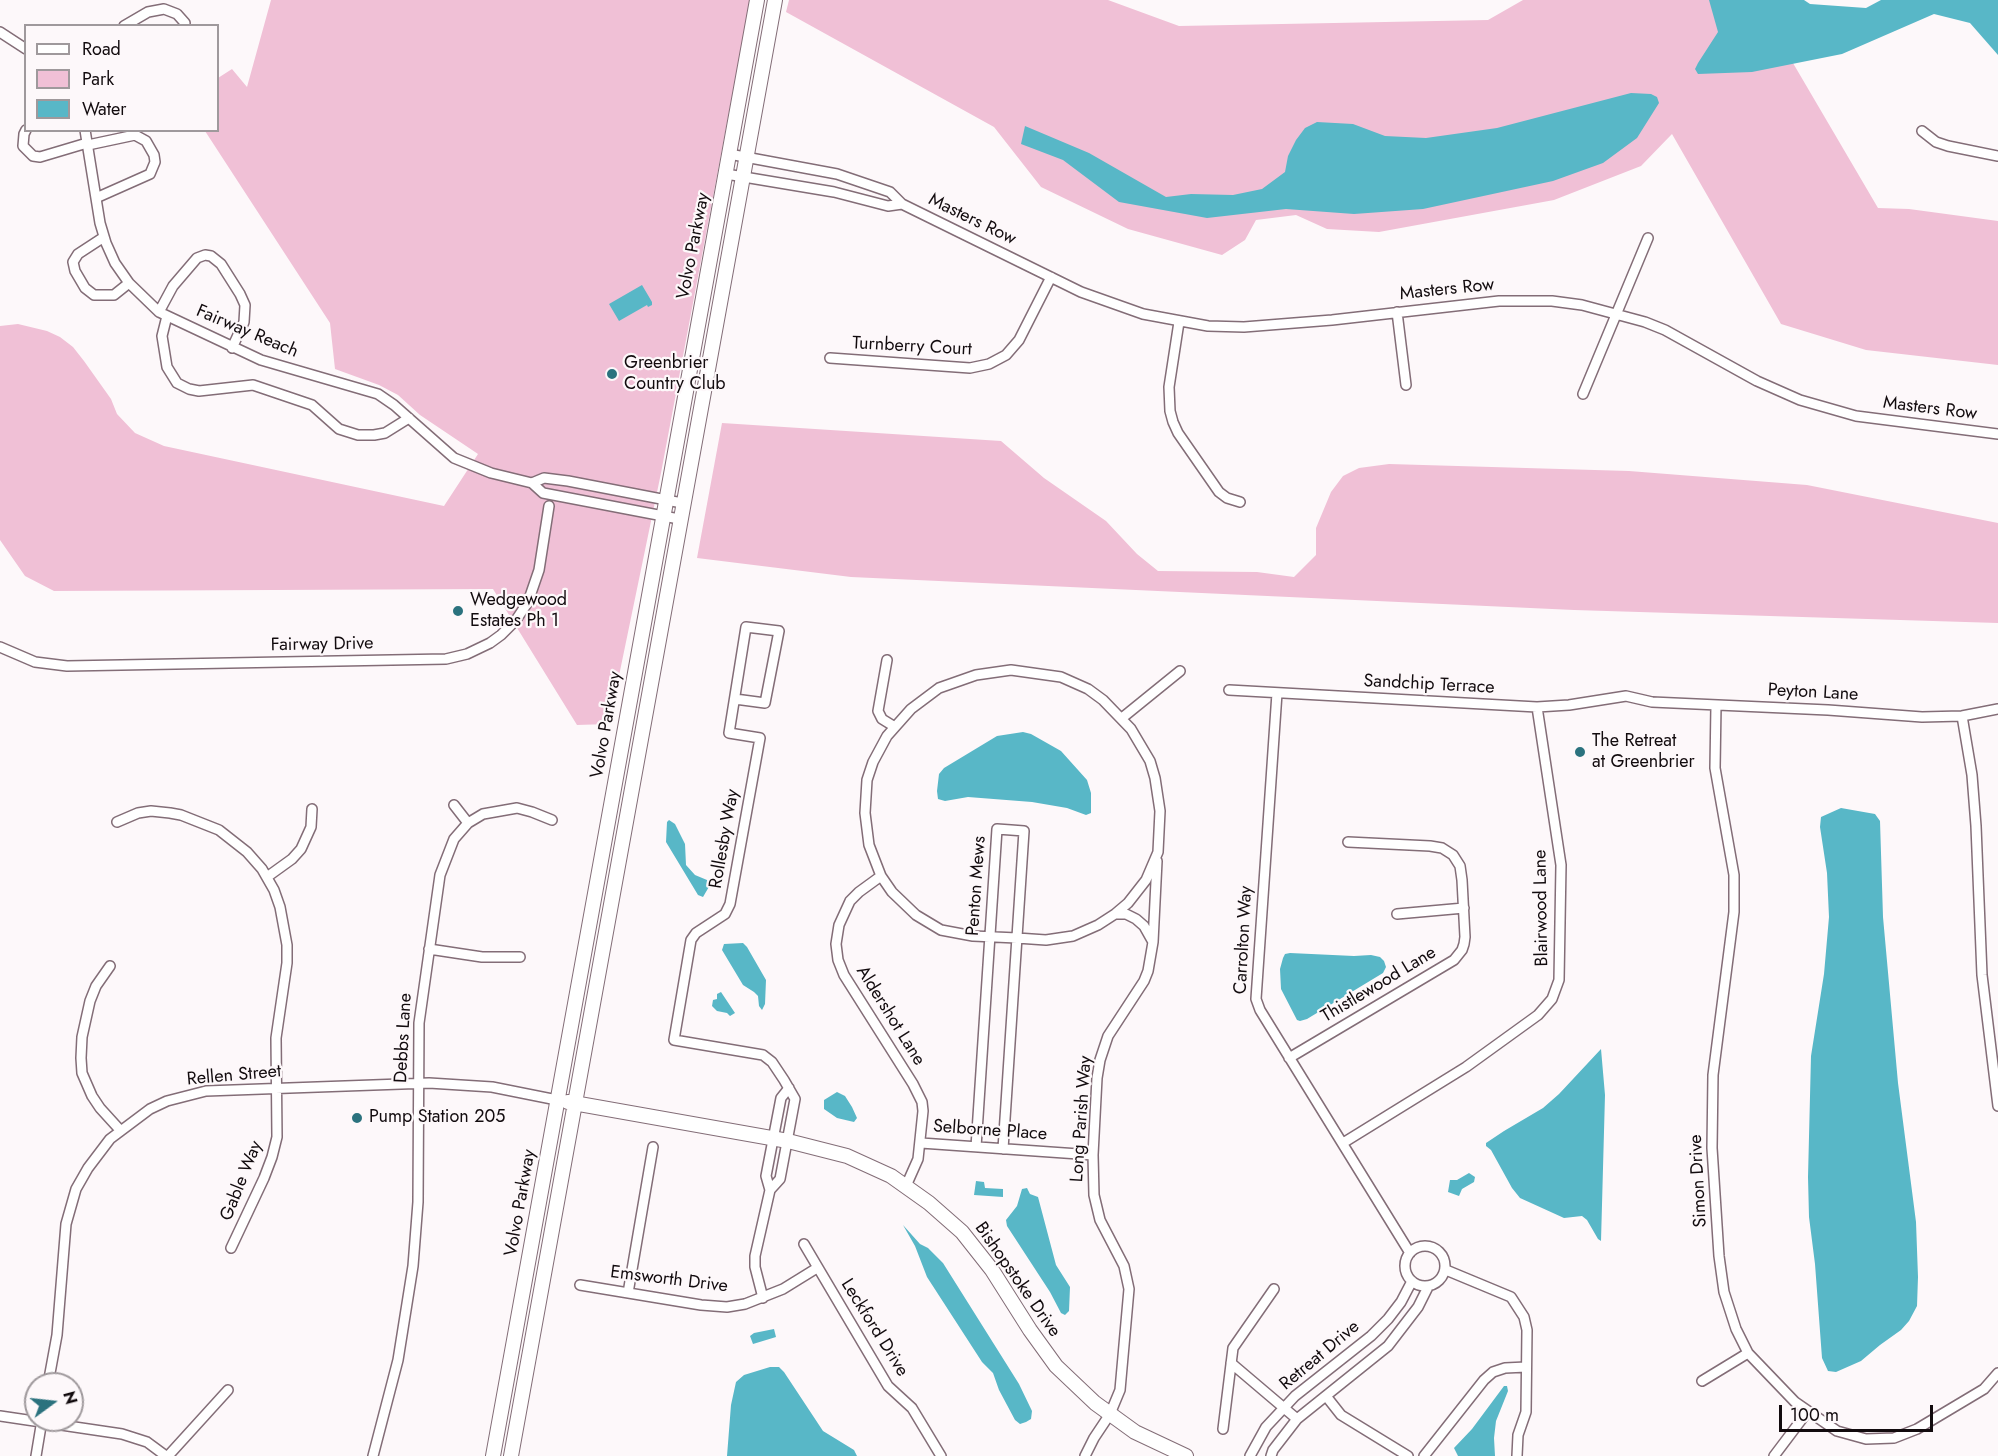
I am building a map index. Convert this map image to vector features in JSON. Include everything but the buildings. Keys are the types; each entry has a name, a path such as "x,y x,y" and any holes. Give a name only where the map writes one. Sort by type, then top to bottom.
{"main road":[{"name":"Volvo Parkway","path":"493,1456 757,0"},
{"name":"Volvo Parkway","path":"511,1456 775,0"},
{"name":"Bishopstoke Drive","path":"557,1100 788,1141 847,1156 891,1176 929,1203 962,1232 992,1270 1056,1366 1095,1403 1135,1432 1186,1456"}],"street":[{"path":"127,24 148,12 164,9 177,14 185,23"},
{"path":"0,32 24,48"},
{"path":"1922,131 1936,142 1948,146 1998,156"},
{"path":"25,132 23,146 33,156 40,157 87,144 135,135 146,141 155,162 150,174 96,198"},
{"name":"Fairway Reach","path":"84,132 104,237 115,263 129,283 163,314 232,348 285,368 378,394 463,463 532,483 543,493 680,519"},
{"name":"Masters Row","path":"729,154 848,177 890,192 902,204 1051,277 1111,304 1143,315 1179,322 1244,327 1525,300 1582,305 1616,313 1665,330 1757,381 1800,399 1856,416 1998,434"},
{"name":"Masters Row","path":"726,174 834,192 888,206 902,204"},
{"path":"104,237 78,254 73,262 75,271 85,288 94,295 114,295 129,283"},
{"path":"1582,394 1648,238"},
{"path":"232,348 244,322 244,305 240,294 221,264 211,256 205,255 197,258 173,286 163,314 162,336 167,367 177,383 199,391 253,385 312,405 339,429 358,435 385,432 409,418"},
{"name":"Turnberry Court","path":"830,358 970,368 989,364 1006,355 1019,340 1051,277"},
{"path":"1396,312 1406,386"},
{"path":"1179,322 1169,387 1173,423 1219,492 1227,498 1240,502"},
{"name":"Fairway Reach","path":"532,483 544,478 568,481 682,503"},
{"name":"Fairway Drive","path":"0,646 35,662 67,666 446,659 467,654 501,635 516,620 528,602 539,570 549,506"},
{"name":"Rollesby Way","path":"735,699 765,703 778,631 746,627 729,733 760,738 757,756 730,904 725,914 696,933 691,940 674,1040 763,1055 772,1062 789,1088 795,1099 788,1141 780,1179 770,1190"},
{"path":"887,660 878,711 882,719 895,727"},
{"name":"Long Parish Way","path":"1085,1456 1110,1414 1122,1380 1129,1289 1124,1266 1104,1229 1096,1208 1093,1155 1100,1060 1108,1036 1144,981 1150,962 1153,942 1158,852 1160,811 1155,778 1143,748 1122,718 1103,700 1076,683 1049,675 1011,670 991,671 939,688 911,709 887,736 873,762 867,780 865,822 869,845 881,876 903,904 941,930 1046,940 1073,936 1092,928 1128,903 1146,880 1158,852"},
{"path":"1122,718 1180,671"},
{"name":"Sandchip Terrace","path":"1229,690 1537,707 1569,705 1626,696"},
{"name":"Carrolton Way","path":"1277,693 1256,999 1260,1010 1289,1058 1410,1253"},
{"name":"Peyton Lane","path":"1626,696 1652,702 1922,717 1962,716 1998,709"},
{"name":"Simon Drive","path":"1716,705 1715,768 1734,875 1734,912 1713,1075 1712,1148 1719,1256 1724,1292 1736,1329 1748,1353 1795,1402 1837,1431 1866,1439 1894,1438 1917,1429 1984,1389 1998,1373"},
{"name":"Blairwood Lane","path":"1343,1143 1466,1067 1538,1015 1552,999 1559,980 1561,865 1537,707"},
{"path":"1962,716 1972,775 1982,975 1998,1106"},
{"path":"454,805 468,823 483,814 517,808 552,820"},
{"path":"267,877 292,859 301,849 311,826 312,809"},
{"name":"Gable Way","path":"117,822 138,813 151,811 181,815 219,830 247,852 267,877 280,907 287,945 287,963 276,1038 277,1137 272,1157 231,1248"},
{"name":"Debbs Lane","path":"373,1456 399,1360 413,1266 419,1179 417,1084 419,1023 440,875 454,839 468,823"},
{"name":"Penton Mews","path":"976,1147 997,829 1011,830 1024,831 1003,1149"},
{"name":"Thistlewood Lane","path":"1289,1058 1454,960 1462,950 1465,937 1464,908 1460,866 1453,855 1442,848 1430,846 1348,842"},
{"name":"Aldershot Lane","path":"881,876 859,892 844,910 836,944 838,960 844,975 919,1094 923,1111 921,1143 918,1159 906,1186"},
{"path":"1397,914 1464,908"},
{"path":"1115,914 1126,914 1136,919 1144,926 1153,942"},
{"path":"429,949 482,957 520,957"},
{"path":"110,966 96,986 90,1001 82,1037 81,1058 82,1072 92,1096 120,1130"},
{"name":"Rellen Street","path":"50,1372 57,1335 63,1248 69,1212 76,1189 102,1148 120,1130 150,1109 187,1095 212,1091 417,1084 475,1085 557,1100"},
{"path":"763,1298 755,1267 755,1256 770,1190 766,1176 781,1098 789,1088"},
{"name":"Selborne Place","path":"921,1143 1093,1155"},
{"path":"628,1293 653,1147"},
{"name":"Leckford Drive","path":"804,1244 888,1386 912,1408 941,1456"},
{"path":"1421,1246 1434,1248 1444,1257 1446,1270 1440,1281 1428,1287 1422,1287 1408,1277 1405,1265 1410,1253 1421,1246"},
{"name":"Emsworth Drive","path":"580,1285 701,1305 727,1306 763,1298 818,1268"},
{"path":"1446,1270 1511,1297 1524,1317 1527,1330 1526,1412 1518,1435 1517,1456"},
{"name":"Retreat Drive","path":"1250,1456 1266,1427 1295,1396 1371,1336 1388,1319 1401,1302 1412,1281"},
{"name":"Retreat Drive","path":"1271,1456 1297,1419 1388,1346 1418,1307 1428,1287"},
{"path":"1223,1429 1233,1348 1274,1289"},
{"path":"1702,1381 1748,1353"},
{"path":"1231,1363 1297,1419"},
{"path":"1424,1456 1431,1444 1492,1372 1505,1368 1526,1367"},
{"path":"84,1428 122,1434 147,1443 167,1456 228,1390"},
{"path":"1326,1396 1341,1415 1408,1456"},
{"path":"1774,1456 1808,1411"},
{"path":"0,1416 24,1419"},
{"path":"36,1456 40,1432"}],"green space":[{"name":"Greenbrier Country Club","path":"271,0 750,0 661,473 609,724 577,725 493,589 54,591 25,576 0,540 0,326 18,324 47,331 60,337 73,347 84,361 111,399 117,414 135,433 164,446 444,506 478,454 420,415 398,395 379,385 335,369 330,323 206,132 219,132 219,77 232,69 247,87"},
{"path":"789,0 1108,0 1179,26 1488,20 1523,0 1756,0 1878,208 1909,209 1998,221 1998,365 1866,350 1781,324 1672,134 1641,166 1554,200 1379,232 1327,229 1296,215 1256,220 1245,240 1222,255 1128,229 1041,187 994,127 786,12"},
{"name":"Greenbrier Country Club","path":"722,423 1001,441 1044,478 1106,521 1137,554 1158,571 1257,572 1294,577 1316,555 1316,528 1331,492 1343,476 1359,468 1389,464 1629,471 1807,485 1998,523 1998,623 1574,610 851,577 697,558"}],"water":[{"path":"1709,0 1804,0 1810,4 1866,8 1881,0 1998,0 1998,55 1970,23 1934,14 1842,54 1752,72 1698,74 1695,69 1718,32"},
{"path":"1631,93 1651,94 1657,97 1659,103 1637,138 1603,163 1553,181 1423,209 1354,214 1286,209 1207,218 1119,202 1063,160 1021,144 1025,126 1089,153 1166,197 1191,194 1233,195 1262,189 1285,172 1288,156 1296,140 1305,128 1317,122 1353,124 1385,136 1426,138 1497,128"},
{"path":"642,285 652,305 648,307 647,305 619,321 609,304"},
{"path":"1023,732 1061,751 1087,780 1091,793 1091,813 1086,815 1067,808 1032,802 968,797 945,801 938,799 939,774 944,768 997,736"},
{"path":"1841,808 1875,814 1880,821 1883,917 1898,1083 1916,1222 1918,1277 1917,1306 1909,1321 1861,1361 1836,1372 1828,1371 1822,1358 1809,1217 1808,1177 1811,1056 1824,974 1829,917 1827,873 1820,827 1821,817"},
{"path":"669,820 675,824 685,844 686,865 695,875 707,880 710,885 703,897 698,895 666,842"},
{"path":"743,943 766,980 765,1004 762,1010 758,996 743,985 722,950 724,944"},
{"path":"1285,954 1371,955 1380,957 1386,967 1383,973 1300,1021 1297,1020 1281,989 1280,969"},
{"path":"721,992 735,1013 730,1016 717,1011 712,1006 713,1000 717,999 717,994"},
{"path":"1601,1049 1605,1095 1601,1241 1582,1216 1564,1218 1520,1198 1486,1143 1543,1108"},
{"path":"837,1092 845,1096 852,1107 857,1118 854,1122 837,1118 824,1109 824,1100"},
{"path":"1469,1173 1475,1177 1474,1182 1462,1189 1459,1196 1448,1192 1450,1180 1457,1180"},
{"path":"976,1181 984,1182 985,1188 1003,1189 1003,1197 974,1195"},
{"path":"1027,1188 1030,1194 1038,1197 1056,1265 1070,1287 1069,1311 1065,1315 1061,1313 1007,1226 1006,1220 1017,1206 1022,1189"},
{"path":"903,1225 920,1244 928,1248 943,1263 1019,1384 1032,1411 1031,1419 1020,1424 1015,1420 993,1373 982,1362 927,1277 915,1246"},
{"path":"774,1329 776,1337 753,1344 750,1336 754,1333"},
{"path":"770,1367 779,1367 784,1372 823,1431 854,1450 857,1456 727,1456 731,1405 736,1382 744,1375"},
{"path":"1504,1386 1507,1386 1508,1391 1496,1421 1495,1456 1458,1456 1454,1448 1472,1429"}],"place":[{"name":"Greenbrier Country Club","path":"612,374"},
{"name":"Wedgewood Estates Ph 1","path":"458,611"},
{"name":"The Retreat at Greenbrier","path":"1580,752"},
{"name":"Pump Station 205","path":"357,1118"}]}
